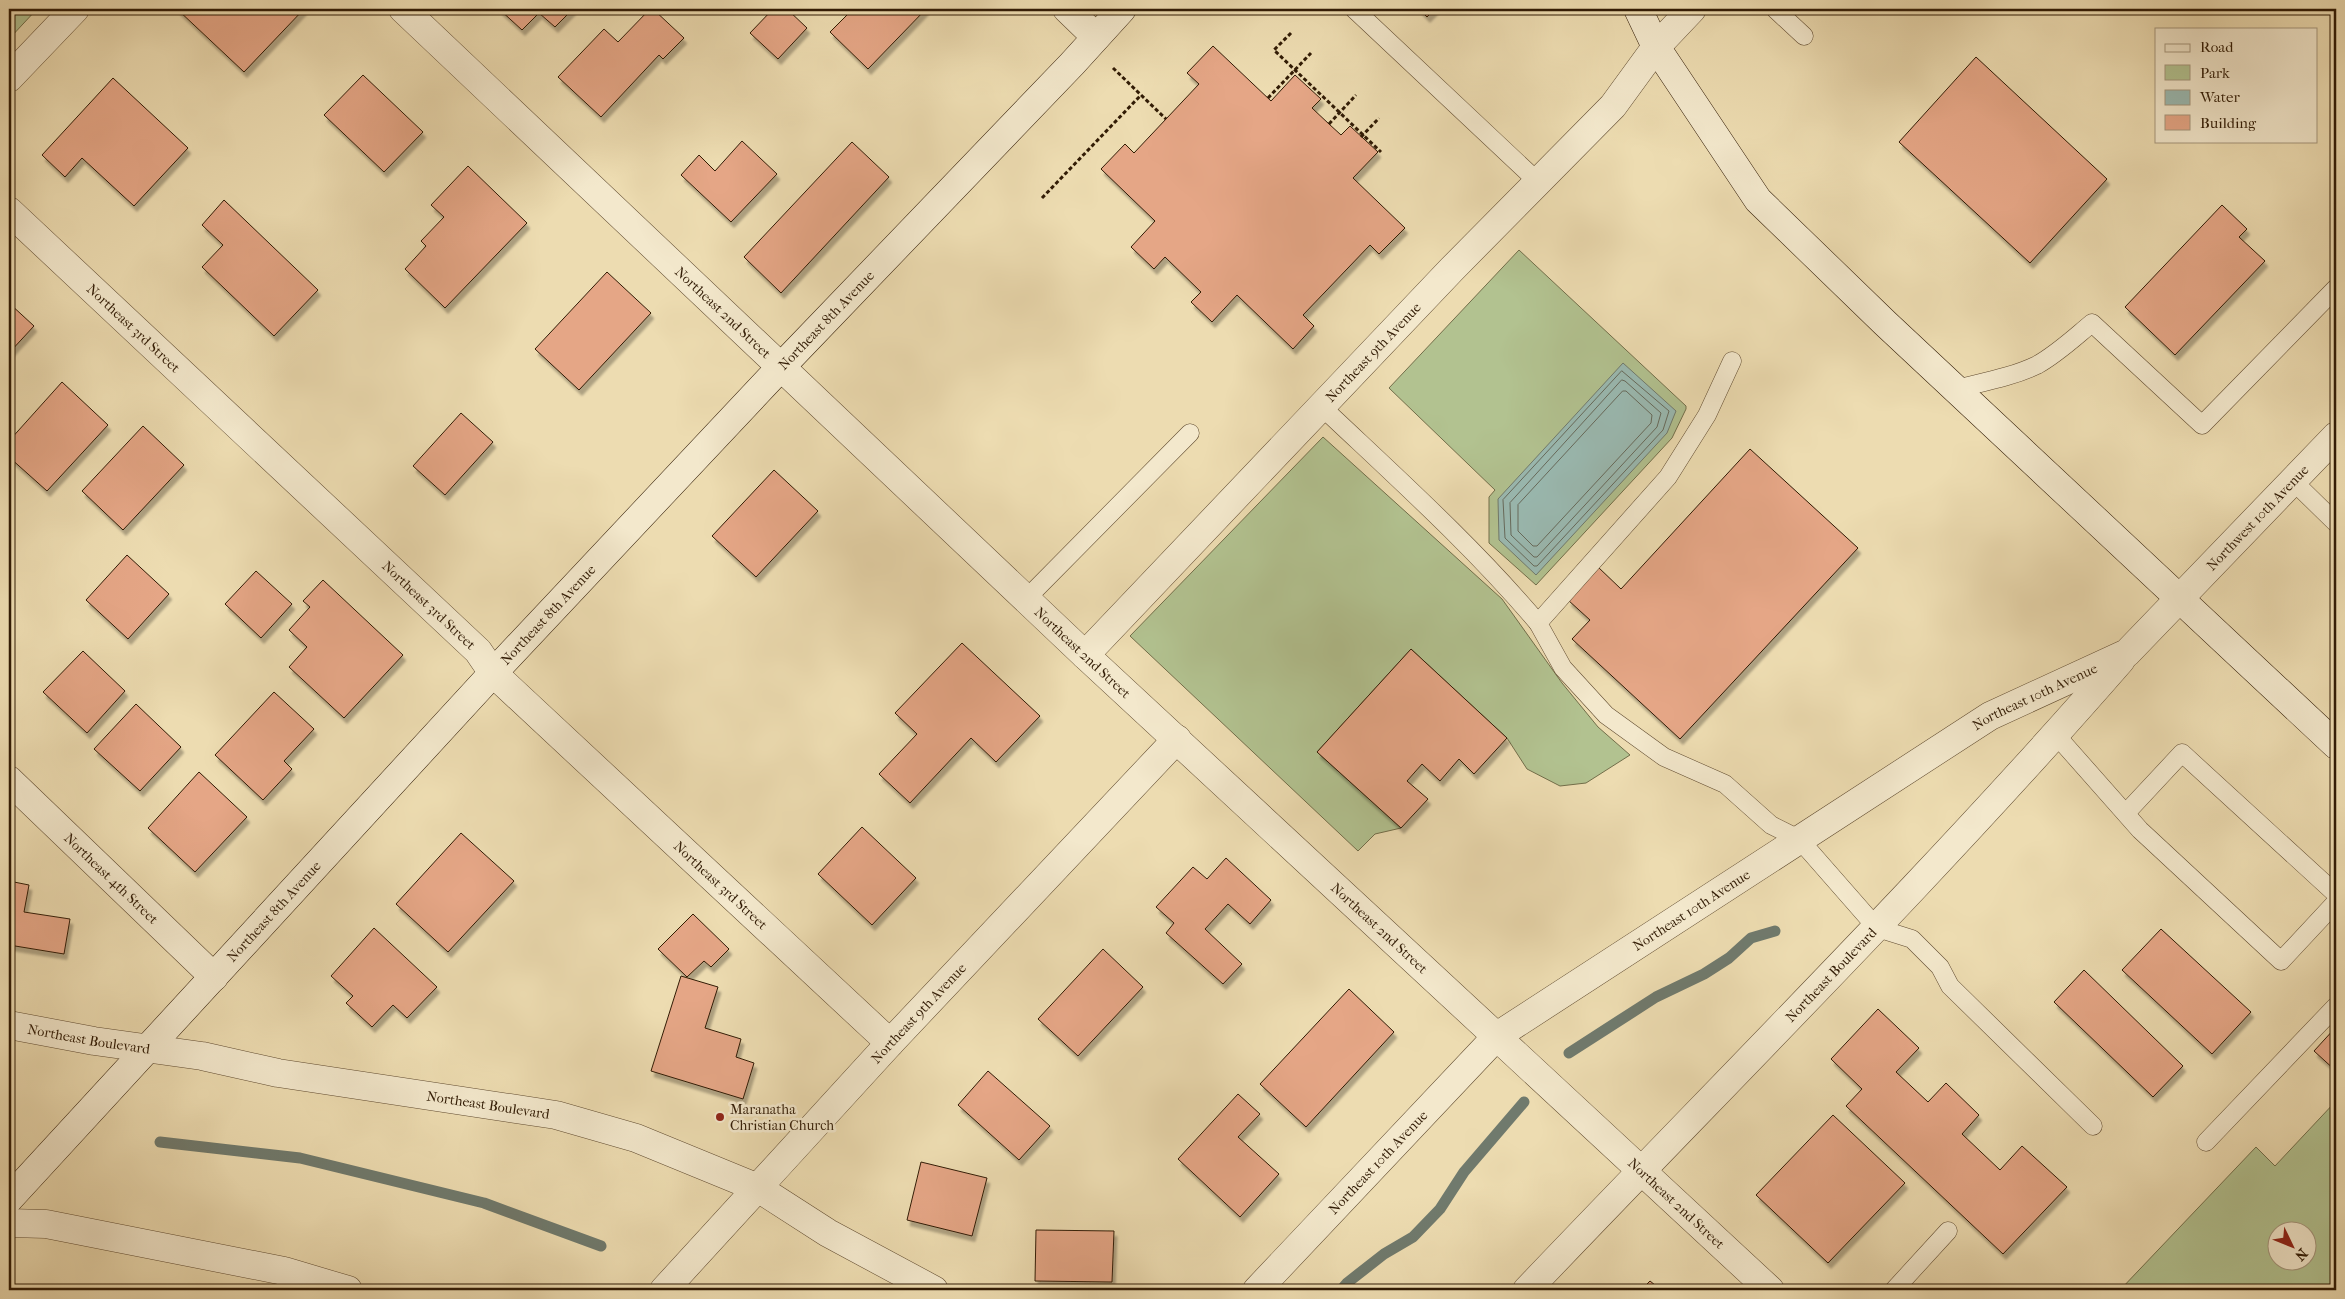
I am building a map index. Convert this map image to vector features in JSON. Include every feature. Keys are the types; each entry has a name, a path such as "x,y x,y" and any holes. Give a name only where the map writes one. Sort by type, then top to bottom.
{"street":[{"path":"9,78 75,9"},
{"name":"Northeast 2nd Street","path":"402,9 1085,655 1177,738 1497,1036 1640,1172 1770,1290"},
{"path":"1067,9 1096,37"},
{"path":"1096,37 1098,9"},
{"name":"Northeast 8th Avenue","path":"9,1199 492,673 780,368 1059,78 1122,9"},
{"path":"1638,9 1656,47 1758,200 2179,599 2335,743"},
{"name":"Northeast 9th Avenue","path":"1085,655 1613,106 1656,47 1692,9"},
{"name":"Northeast 3rd Street","path":"9,211 478,650 492,673 890,1043"},
{"name":"Northwest 10th Avenue","path":"2179,599 2336,436"},
{"name":"Northeast 10th Avenue","path":"1257,1290 1497,1036 1990,716 2127,653 2179,599"},
{"name":"Northeast Boulevard","path":"1527,1290 1877,928 2056,734 2127,653"},
{"name":"Northeast 9th Avenue","path":"664,1290 890,1043 1177,738"},
{"name":"Northeast 4th Street","path":"9,780 214,977"},
{"name":"Northeast Boulevard","path":"9,1025 94,1041 202,1056 278,1073 556,1115 636,1138 758,1188 828,1233 934,1290"},
{"path":"9,1222 46,1224 284,1271 348,1290"}],"lane":[{"path":"1354,9 1538,182"},
{"path":"1775,9 1804,36"},
{"path":"1956,389 2017,373 2038,364 2056,353 2092,323 2202,425 2336,288"},
{"path":"1538,623 1668,477 1707,415 1732,361"},
{"path":"1322,407 1441,519 1506,584 1538,623 1563,668 1606,715 1664,757 1725,784 1771,825 1799,840 1877,928 1912,939 1940,967 1950,986 2093,1126"},
{"path":"1026,599 1190,433"},
{"path":"2293,481 2336,523"},
{"path":"2056,734 2140,830 2281,961 2336,902"},
{"path":"2126,813 2182,753 2336,894"},
{"path":"2206,1142 2336,1006"},
{"path":"1894,1290 1948,1231"}],"path":[{"path":"1291,33 1274,50 1340,112 1362,136 1381,152"},
{"path":"1268,98 1311,53"},
{"path":"1109,64 1166,119"},
{"path":"1042,198 1141,95"},
{"path":"1328,124 1356,95"},
{"path":"1362,136 1379,118"}],"green space":[{"path":"9,9 37,9 9,39"},
{"path":"1519,250 1686,406 1672,438 1536,585 1489,543 1489,497 1495,490 1389,388"},
{"path":"1323,437 1502,599 1562,683 1598,727 1630,755 1586,783 1560,786 1527,769 1507,738 1411,649 1317,752 1401,828 1375,834 1358,851 1130,636"},
{"path":"2336,1101 2336,1290 2120,1290 2256,1147 2275,1166"}],"water":[{"path":"1623,363 1676,411 1667,433 1536,575 1499,540 1498,499"}],"building":[{"path":"177,9 304,9 244,72"},
{"path":"499,9 573,9 555,27 539,13 522,30"},
{"path":"650,9 653,9 684,38 663,59 659,55 601,117 558,77 604,29 618,42"},
{"path":"773,9 787,9 807,28 778,59 750,33"},
{"path":"853,9 926,9 868,69 830,32"},
{"path":"1419,9 1435,9 1427,17"},
{"path":"1213,46 1271,101 1295,75 1321,99 1312,108 1329,124 1341,135 1350,126 1378,152 1353,178 1405,228 1379,254 1370,245 1303,315 1314,326 1293,349 1237,295 1212,322 1191,302 1201,292 1165,257 1154,269 1131,247 1155,221 1101,169 1125,144 1134,153 1199,84 1187,73"},
{"path":"1976,57 2107,179 2030,263 1899,142"},
{"path":"363,75 423,132 384,172 324,115"},
{"path":"113,78 188,148 134,206 82,158 65,177 42,155"},
{"path":"742,141 777,174 731,222 681,175 699,155 715,171"},
{"path":"852,142 889,177 781,293 744,257"},
{"path":"468,166 527,223 445,308 405,269 426,246 421,241 444,217 431,205"},
{"path":"224,200 318,290 274,336 202,267 223,245 202,225"},
{"path":"2222,205 2247,229 2239,237 2265,261 2175,355 2125,307"},
{"path":"607,272 651,313 579,390 535,349"},
{"path":"9,303 34,326 9,353"},
{"path":"62,382 108,425 47,491 9,457 9,441"},
{"path":"461,413 493,442 445,495 413,466"},
{"path":"143,426 184,465 123,530 82,491"},
{"path":"1750,449 1858,548 1680,739 1572,639 1590,620 1568,600 1598,567 1621,589"},
{"path":"774,470 818,511 756,577 712,536"},
{"path":"127,555 169,594 128,639 86,600"},
{"path":"256,571 292,604 261,638 225,604"},
{"path":"323,580 403,655 344,718 289,667 307,647 289,630 310,607 303,601"},
{"path":"962,643 1040,716 996,762 971,738 910,803 879,774 917,734 895,713"},
{"path":"1411,649 1507,738 1474,774 1459,759 1440,781 1422,764 1407,781 1428,799 1401,828 1317,752"},
{"path":"83,651 125,691 87,733 43,692"},
{"path":"274,692 314,729 284,761 292,769 263,800 215,755"},
{"path":"136,704 181,747 140,791 94,749"},
{"path":"199,772 247,817 195,872 148,828"},
{"path":"862,827 916,878 872,925 818,874"},
{"path":"461,833 514,881 448,952 396,904"},
{"path":"1226,858 1271,900 1250,924 1228,904 1205,929 1242,964 1223,984 1166,933 1174,923 1156,907 1193,867 1207,879"},
{"path":"9,881 29,885 24,912 70,919 64,954 9,945"},
{"path":"693,914 729,949 711,967 704,961 687,977 658,949"},
{"path":"374,928 437,987 407,1018 393,1005 372,1027 346,1003 353,996 331,976"},
{"path":"2161,929 2251,1012 2212,1054 2122,970"},
{"path":"1103,949 1143,987 1078,1056 1038,1019"},
{"path":"2084,970 2183,1066 2153,1097 2054,1002"},
{"path":"681,976 718,987 705,1028 741,1039 736,1057 754,1063 743,1099 651,1071"},
{"path":"1349,989 1394,1032 1306,1127 1260,1084"},
{"path":"1878,1009 1919,1048 1896,1072 1928,1102 1946,1083 1979,1115 1962,1134 2000,1170 2022,1146 2067,1187 2003,1254 1846,1106 1862,1089 1831,1059"},
{"path":"2336,1027 2336,1071 2314,1051"},
{"path":"988,1071 1050,1126 1019,1160 958,1105"},
{"path":"1238,1094 1260,1114 1238,1137 1279,1174 1240,1217 1178,1159"},
{"path":"1833,1115 1905,1183 1828,1263 1756,1195"},
{"path":"921,1162 987,1178 972,1236 907,1220"},
{"path":"1036,1230 1114,1231 1112,1282 1035,1281"},
{"path":"1650,1281 1661,1290 1641,1290"}],"waterway":[{"path":"1569,1053 1656,997 1704,974 1729,958 1751,938 1775,931"},
{"path":"1341,1290 1347,1283 1384,1254 1413,1237 1440,1209 1464,1172 1524,1102"},
{"path":"160,1142 300,1158 484,1203 601,1246"}],"place":[{"name":"Maranatha Christian Church","path":"720,1117"}]}
